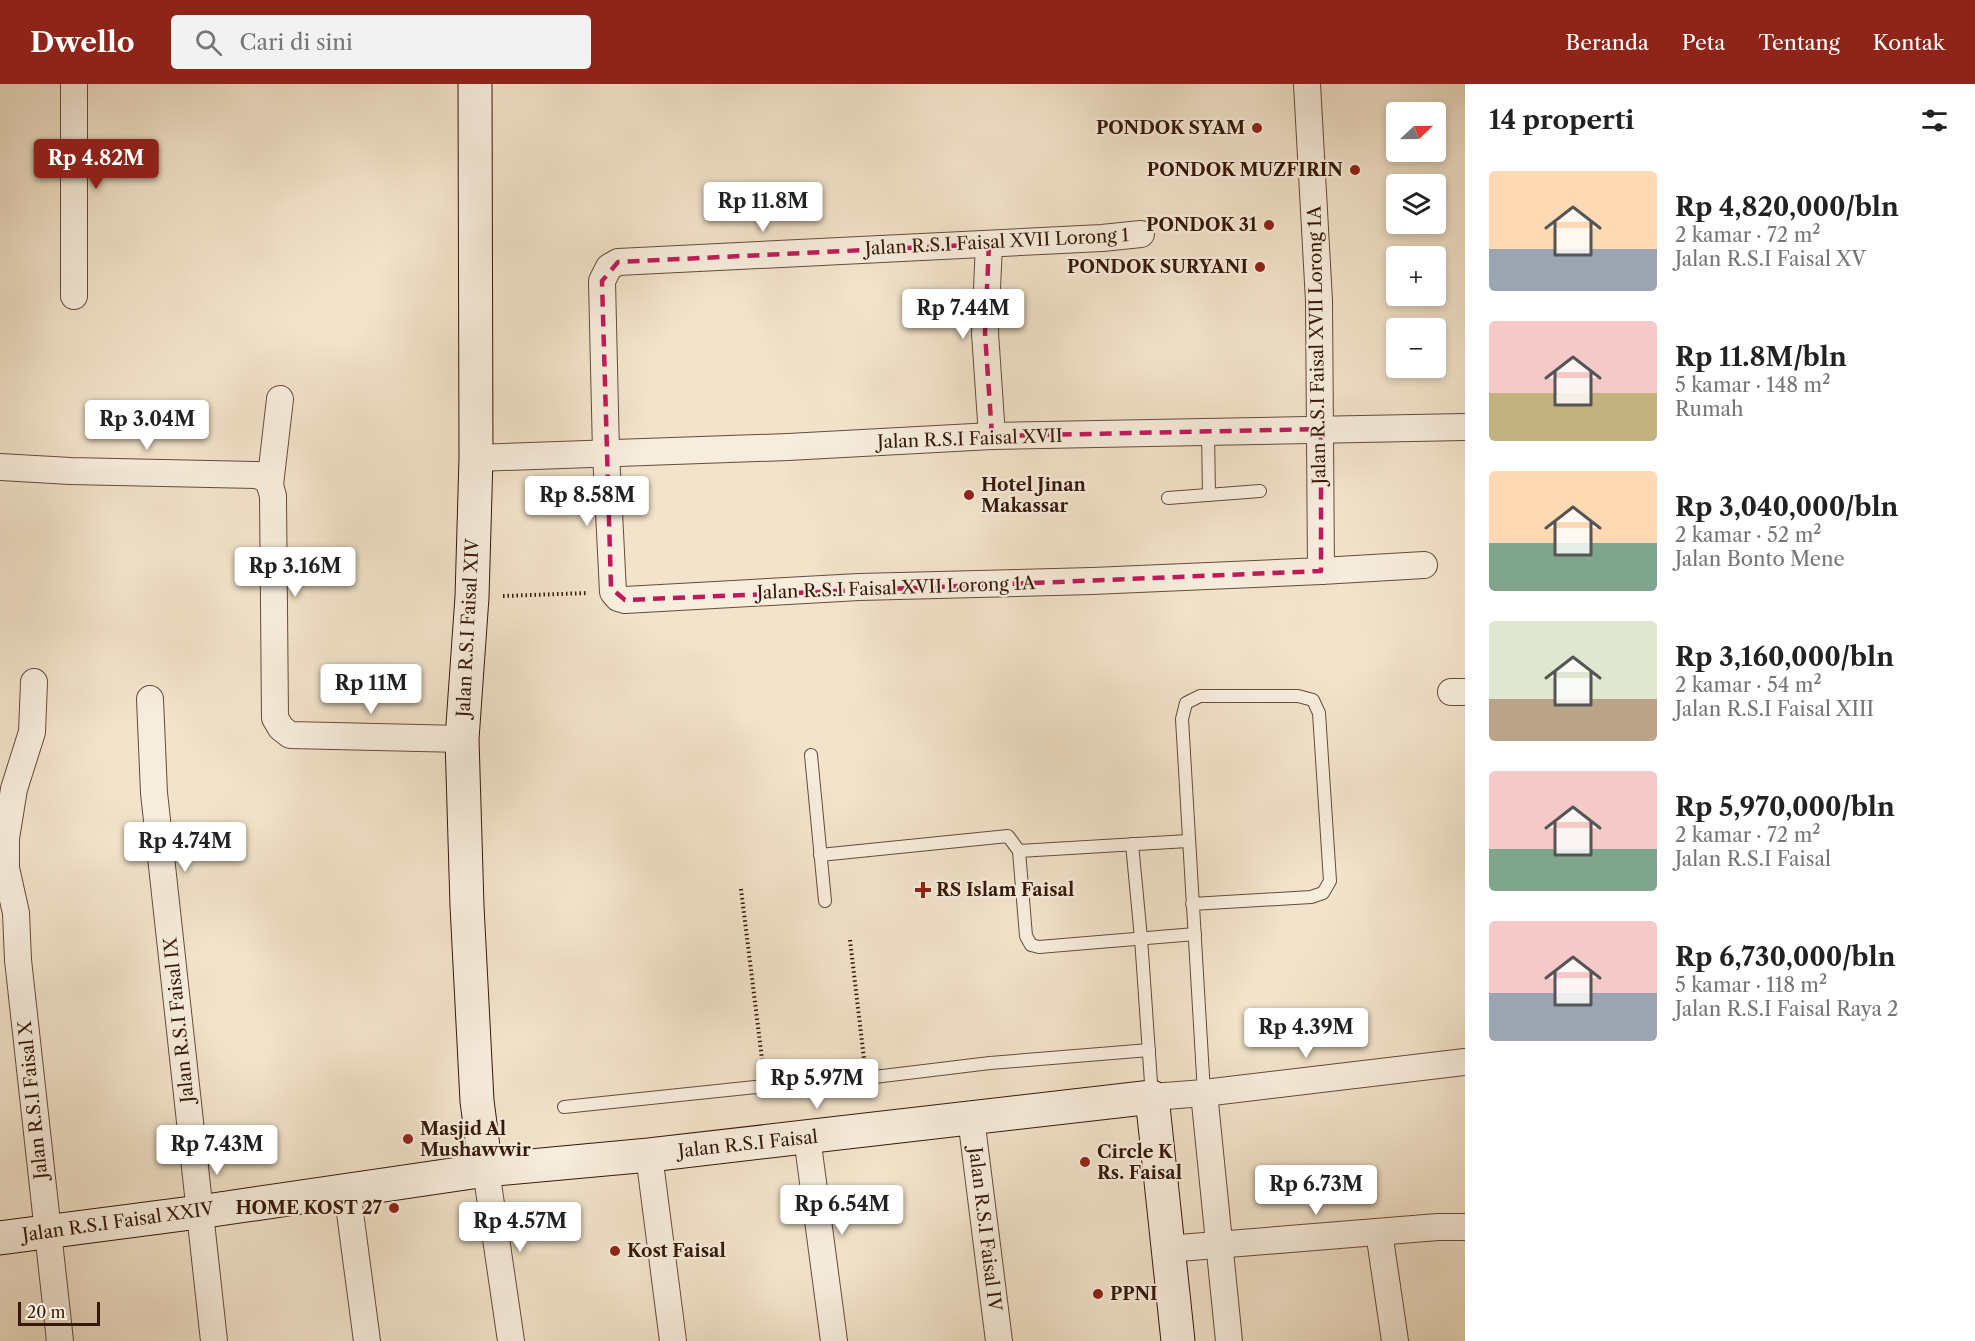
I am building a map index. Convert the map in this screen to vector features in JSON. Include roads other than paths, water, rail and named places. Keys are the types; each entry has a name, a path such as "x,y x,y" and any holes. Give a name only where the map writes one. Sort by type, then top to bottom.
{"street":[{"path":"74,84 74,296"},
{"name":"Jalan R.S.I Faisal XIV","path":"475,84 476,458 472,597 462,739 467,906 477,1101 486,1170"},
{"name":"Jalan R.S.I Faisal XVII Lorong 1A","path":"1307,84 1319,301 1322,571"},
{"name":"Jalan R.S.I Faisal XVII Lorong 1","path":"606,453 602,281 609,267 618,262 1102,238 1141,234"},
{"path":"989,244 985,333 992,436"},
{"path":"270,485 280,399"},
{"name":"Jalan R.S.I Faisal XVII","path":"476,458 788,447 992,436 1465,427"},
{"name":"Jalan R.S.I Faisal XVII Lorong 1A","path":"606,453 613,592 618,598 625,600 859,587 1092,581 1424,565"},
{"path":"0,467 70,471 257,475 266,479 273,496 275,718 282,728 290,735 462,739"},
{"name":"Jalan R.S.I Faisal X","path":"34,682 32,732 14,789 6,838 6,868 16,914 18,960 60,1341"},
{"name":"Jalan R.S.I Faisal IX","path":"150,699 154,793 214,1341"},
{"name":"Jalan R.S.I Faisal","path":"486,1170 649,1155 1152,1097 1204,1094 1465,1062"},
{"path":"1204,1094 1229,1341"},
{"path":"1152,1097 1178,1341"},
{"name":"Jalan R.S.I Faisal IV","path":"971,1118 999,1341"},
{"path":"807,1137 834,1341"},
{"path":"649,1155 673,1341"},
{"path":"486,1170 511,1341"},
{"name":"Jalan R.S.I Faisal XXIV","path":"0,1238 199,1212 486,1170"},
{"path":"347,1190 367,1341"},
{"path":"1167,1249 1438,1227 1465,1227"},
{"path":"1379,1232 1395,1341"}],"lane":[{"path":"1208,432 1209,495"},
{"path":"1168,498 1260,491"},
{"path":"1192,904 1311,897 1323,893 1330,881 1328,832 1318,713 1313,700 1298,696 1200,696 1186,703 1182,719 1188,841 1204,1094"},
{"path":"811,755 825,901"},
{"path":"820,855 1008,836 1019,851 1026,936 1031,945 1040,947 1195,934"},
{"path":"1019,851 1188,841"},
{"path":"1132,844 1152,1097"},
{"path":"564,1107 866,1078 990,1063 1149,1050"}],"place":[{"name":"PONDOK SYAM","path":"1257,128"},
{"name":"PONDOK MUZFIRIN","path":"1355,170"},
{"name":"PONDOK 31","path":"1269,225"},
{"name":"PONDOK SURYANI","path":"1260,267"},
{"name":"Hotel Jinan Makassar","path":"969,495"},
{"name":"RS Islam Faisal","path":"923,890"},
{"name":"Masjid Al Mushawwir","path":"408,1139"},
{"name":"Circle K Rs. Faisal","path":"1085,1162"},
{"name":"HOME KOST 27","path":"394,1208"},
{"name":"Kost Faisal","path":"615,1251"},
{"name":"PPNI","path":"1098,1294"}]}
